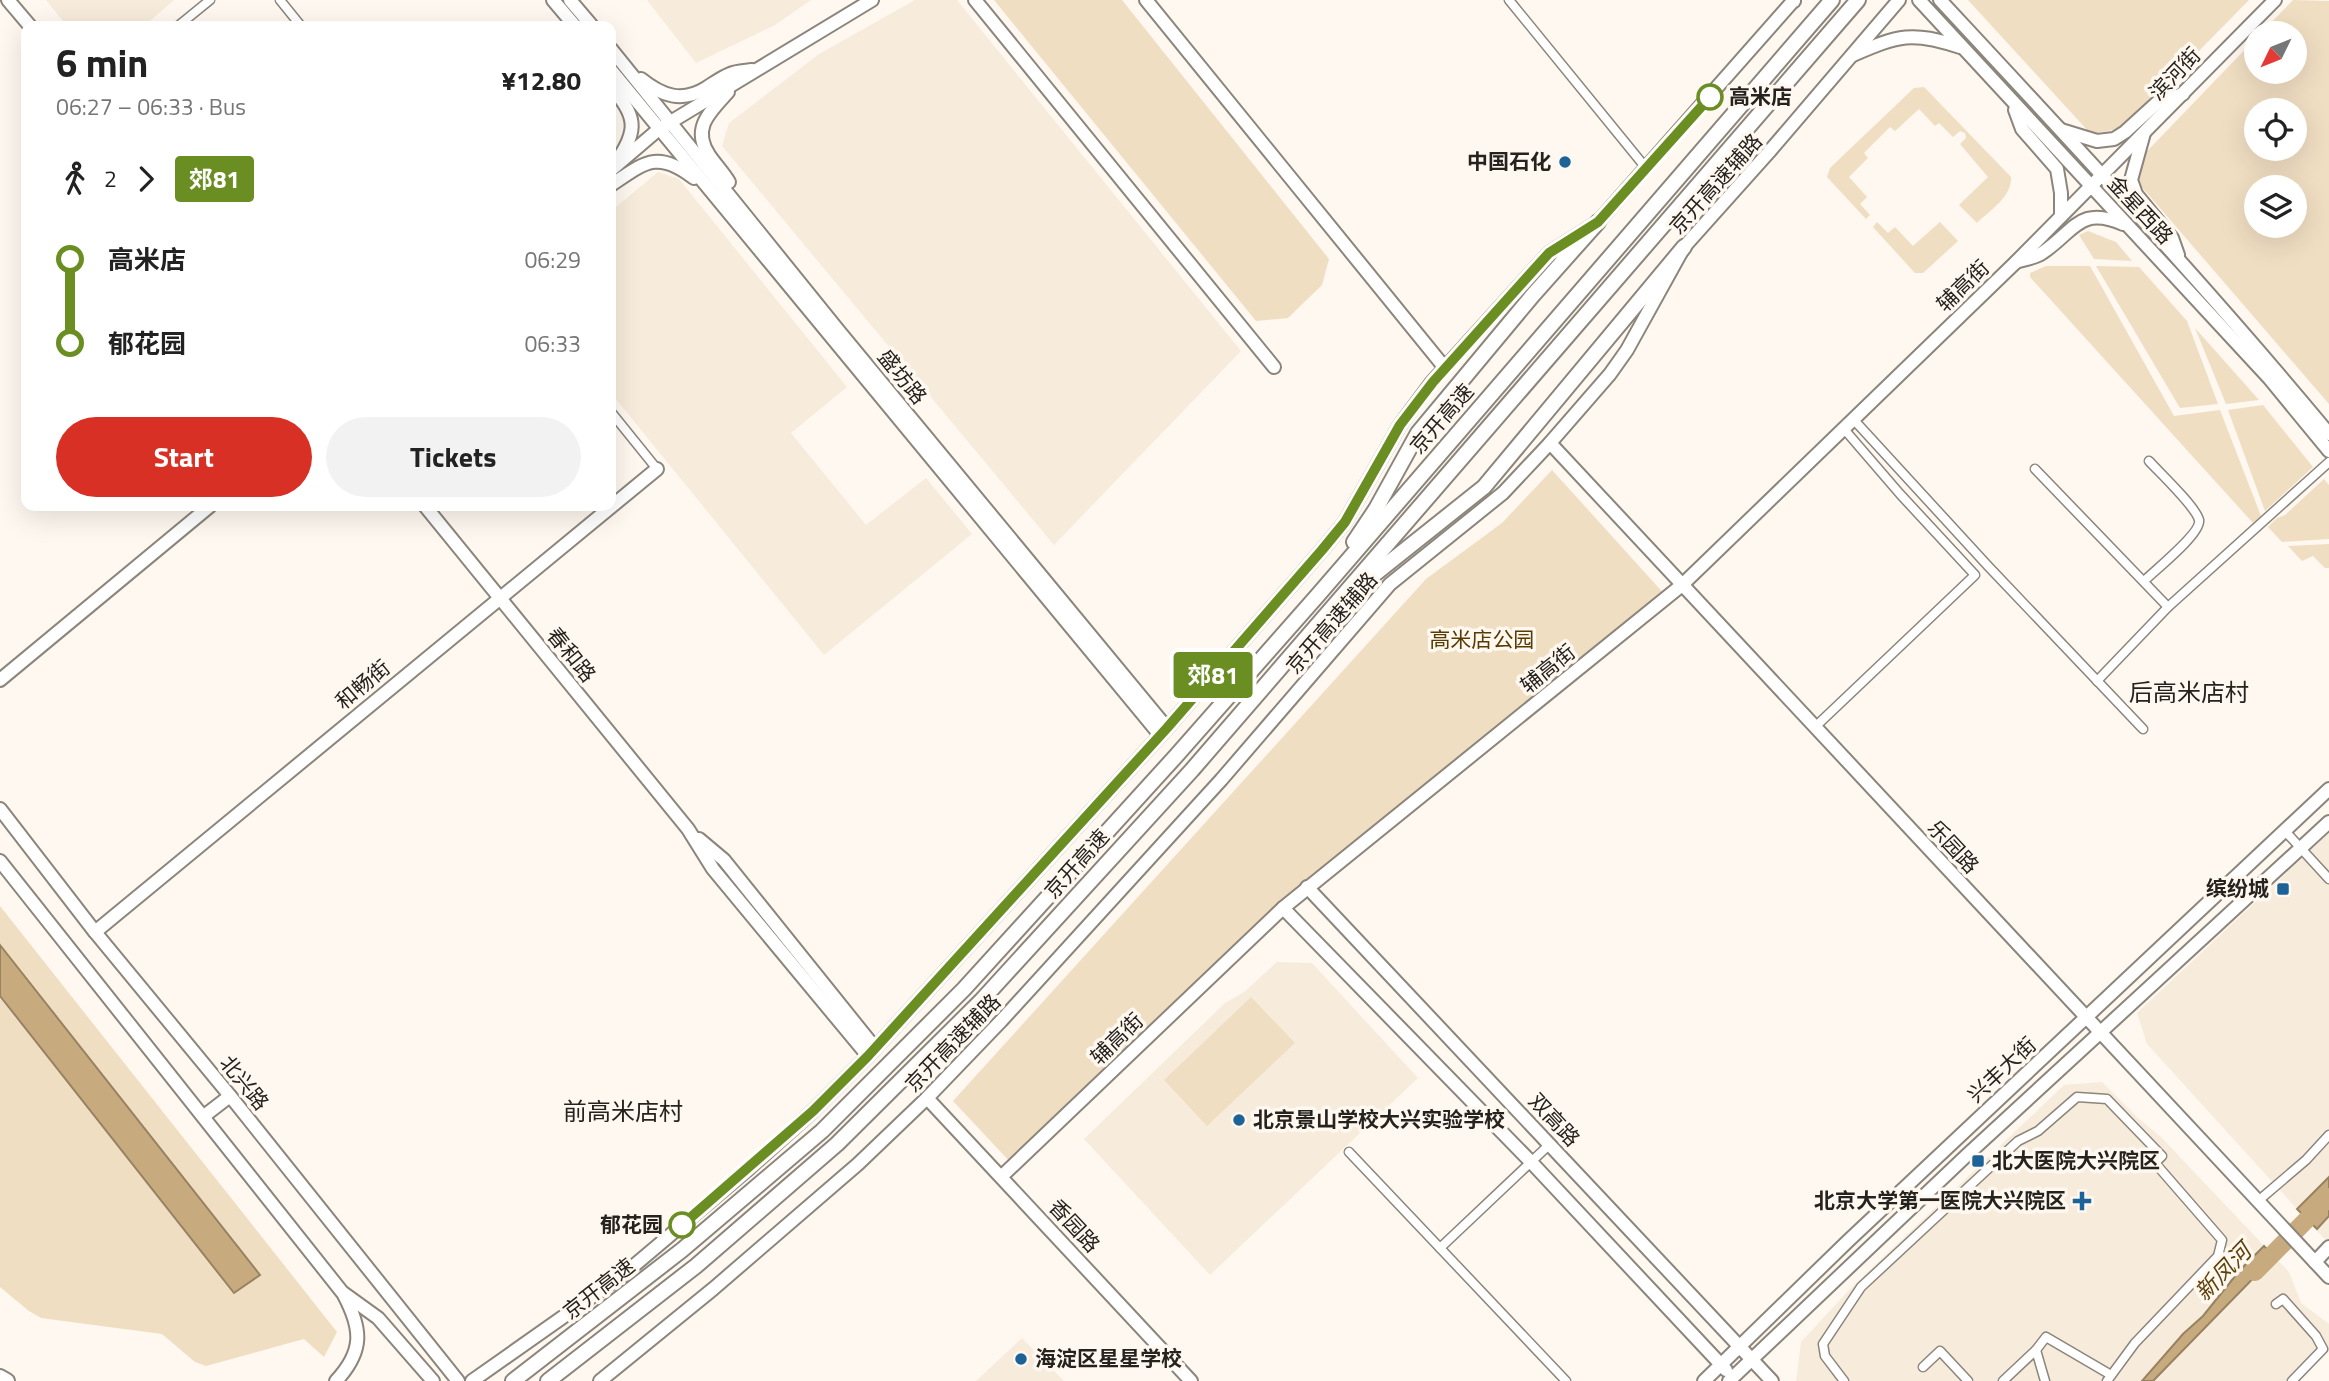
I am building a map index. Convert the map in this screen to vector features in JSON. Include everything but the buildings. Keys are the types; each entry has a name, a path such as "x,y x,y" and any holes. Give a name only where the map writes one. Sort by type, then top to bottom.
{"highway":[{"name":"京开高速","path":"513,1381 682,1250 822,1132 964,989 1177,756 1832,0"},
{"name":"京开高速","path":"548,1381 696,1266 846,1134 981,1001 1192,770 1858,0"},
{"path":"1318,595 1376,509 1418,433 1598,222"},
{"path":"1332,608 1484,487 1684,247"},
{"path":"0,1377 7,1381"}],"street":[{"path":"8,0 26,21"},
{"path":"184,21 210,0"},
{"path":"279,0 297,21"},
{"path":"553,0 571,21"},
{"path":"570,0 588,21"},
{"path":"616,165 665,126 872,0"},
{"path":"975,0 1274,367"},
{"path":"1146,0 1445,368"},
{"path":"1509,0 1647,168"},
{"path":"472,1381 624,1274 813,1111 871,1052 1164,731 1345,522 1400,425 1445,368 1549,253 1598,222 1794,0"},
{"path":"1881,0 1895,5"},
{"name":"金星西路","path":"1919,0 2269,378 2329,451"},
{"name":"金星西路","path":"1940,0 2102,174 2329,434"},
{"name":"滨河街","path":"2102,174 2275,0"},
{"name":"京开高速辅路","path":"600,1381 666,1330 858,1164 927,1098 1212,790 1391,583 1503,493 1610,374 1627,350 1684,247 1895,5"},
{"path":"1853,55 1892,38 1910,36 1931,37 1961,47"},
{"name":"盛坊路","path":"616,56 710,190 1164,731"},
{"path":"626,68 650,86 672,96 686,97 730,74 759,69"},
{"name":"盛坊路","path":"616,75 740,208 1164,731"},
{"path":"739,81 715,106 701,129 702,142 727,179 740,208"},
{"path":"616,93 632,116 627,143 616,161"},
{"path":"2061,130 2097,141 2114,139 2159,101 2183,94"},
{"path":"2013,103 2022,128 2057,169 2061,216"},
{"path":"2144,133 2132,180 2136,194 2172,238 2180,262"},
{"path":"616,182 647,162 664,162 684,170 710,190"},
{"name":"辅高街","path":"1002,1176 1307,887 1682,585 2016,262 2102,174"},
{"path":"2016,262 2041,254 2080,221 2109,218 2129,226"},
{"path":"616,418 657,469"},
{"path":"1849,424 2143,729"},
{"path":"1815,727 1975,575 1900,494 1849,424"},
{"name":"乐园路","path":"1550,443 2329,1277"},
{"path":"2144,581 2191,537 2200,520 2193,508 2149,461"},
{"path":"2097,681 2168,607 2329,462"},
{"path":"2035,468 2168,607"},
{"name":"和畅街","path":"616,502 657,469"},
{"path":"0,680 204,511"},
{"name":"春和路","path":"429,511 688,829 713,869 871,1052"},
{"name":"和畅街","path":"94,932 605,511"},
{"name":"兴丰大街","path":"1704,1381 1847,1241 2329,789"},
{"name":"北兴路","path":"0,809 94,932 230,1096 458,1381"},
{"name":"兴丰大街","path":"1732,1380 1967,1155 2329,822"},
{"path":"2285,831 2329,879"},
{"path":"0,861 342,1292 354,1314 359,1335 355,1353 336,1381"},
{"name":"双高路","path":"1307,887 1772,1381"},
{"path":"1283,908 1532,1163 1732,1380"},
{"path":"204,1116 230,1096"},
{"path":"1844,1381 1825,1356 1823,1344 1861,1287 2018,1141 2038,1131 2077,1097 2107,1099 2162,1156 2155,1163 2222,1240 2218,1256 2135,1343 2109,1378 2046,1337 2003,1381"},
{"name":"香园路","path":"927,1098 1191,1381"},
{"path":"2262,1206 2329,1135"},
{"path":"1440,1248 1550,1144"},
{"path":"1349,1152 1566,1381"},
{"path":"1594,1229 1613,1211"},
{"path":"2315,1262 2329,1247"},
{"path":"342,1292 378,1318 433,1381"},
{"path":"2276,1304 2283,1299 2316,1336 2323,1349 2292,1381"},
{"path":"2036,1350 2045,1381"},
{"path":"1923,1367 1940,1351 1968,1381"}],"shaded area":[{"path":"46,0 174,0 150,21 63,21"},
{"path":"647,0 811,0 775,25 696,63"},
{"path":"915,0 957,0 1241,351 1054,545 722,146 729,123 819,54"},
{"path":"658,172 679,179 847,387 791,433 866,525 926,478 972,534 824,655 616,399 616,207"},
{"path":"2329,833 2329,1244 2147,1044 2137,1013"},
{"path":"0,945 260,1275 234,1293 0,996"},
{"name":"北京景山学校大兴实验学校","path":"1277,962 1312,963 1418,1078 1210,1275 1084,1139 1225,1003 1244,992"},
{"name":"北京大学第一医院大兴院区","path":"2102,1082 2160,1136 2289,1272 2301,1303 2329,1324 2329,1348 2297,1381 1796,1381 1801,1342 1851,1288 2064,1085"},
{"path":"2329,1177 2329,1216 2317,1229 2297,1209"},
{"path":"2264,1246 2274,1257 2153,1381 2142,1381 2183,1334 2203,1316 2240,1270"},
{"name":"海淀区星星学校","path":"1022,1338 1064,1381 976,1381"}],"green space":[{"path":"994,0 1122,0 1329,259 1322,285 1288,318 1256,321"},
{"path":"1968,0 2249,0 2127,124 2104,132 2089,132"},
{"path":"2293,0 2329,1 2329,404 2128,171 2244,50 2244,84 2307,84 2307,21 2273,21"},
{"path":"1924,87 2011,177 2004,197 1977,223 1959,205 1988,177 1960,144 1966,138 1965,133 1960,131 1953,137 1939,123 1935,126 1919,109 1895,131 1890,127 1864,153 1868,158 1849,177 1867,197 1860,204 1870,215 1866,219 1827,177 1830,168 1914,88"},
{"path":"1877,222 1888,233 1895,227 1913,246 1940,222 1958,241 1923,273 1915,273 1873,227"},
{"path":"2088,231 2116,242 2132,261 2094,259 2079,235"},
{"path":"2046,266 2090,266 2174,416 2220,410 2261,516 2253,523 2030,277 2030,273"},
{"path":"2096,266 2139,267 2187,321 2218,404 2180,408"},
{"path":"2195,328 2259,400 2226,404"},
{"path":"2263,405 2313,467 2265,511 2228,410"},
{"name":"高米店公园","path":"1552,470 1667,597 1337,863 1013,1165 953,1101 1426,579 1502,523"},
{"path":"2324,479 2329,485 2329,539 2282,542 2268,527"},
{"path":"2329,544 2329,568 2325,568 2313,556 2302,561 2288,546"},
{"path":"0,906 337,1332 324,1357 304,1339 206,1366 195,1362 162,1334 41,1318 0,1287"},
{"path":"1251,997 1295,1043 1207,1126 1164,1080"}],"waterway":[{"name":"新凤河","path":"2255,1272 2329,1197"}],"bus line":[{"name":"郊81","path":"682,1225 813,1111 947,970 1167,728 1322,550 1345,522 1400,425 1433,382 1549,253 1598,222 1710,97"}],"place":[{"name":"高米店","path":"1710,97"},
{"name":"中国石化","path":"1565,162"},
{"name":"缤纷城","path":"2283,889"},
{"name":"北京景山学校大兴实验学校","path":"1239,1120"},
{"name":"北大医院大兴院区","path":"1978,1161"},
{"name":"北京大学第一医院大兴院区","path":"2082,1201"},
{"name":"郁花园","path":"682,1225"},
{"name":"海淀区星星学校","path":"1021,1359"}],"district":[{"name":"后高米店村","path":"2189,693"},
{"name":"前高米店村","path":"623,1112"}]}
